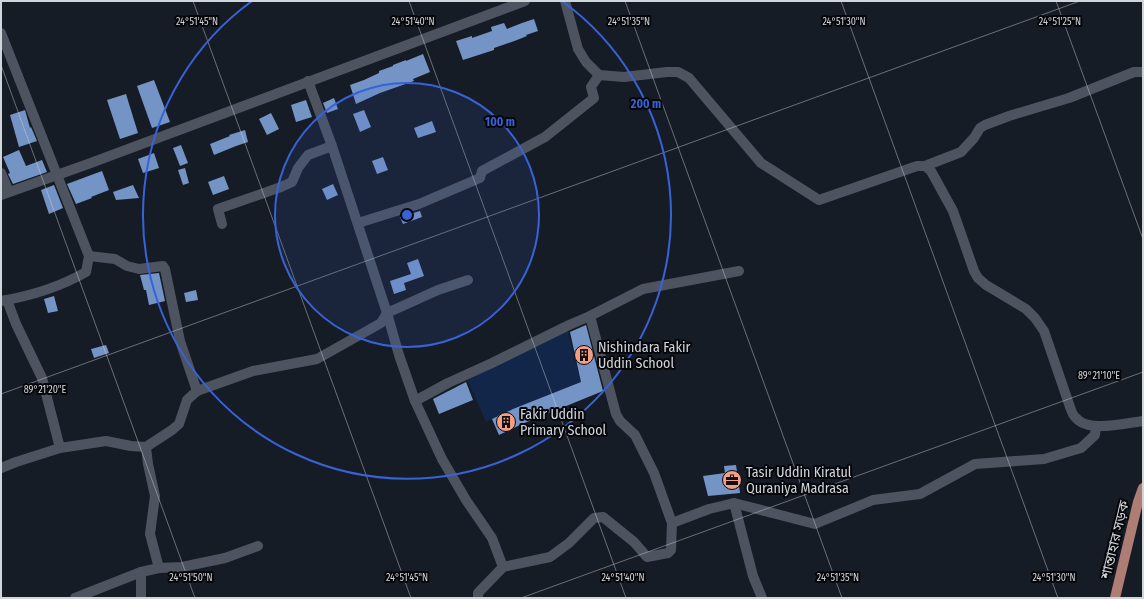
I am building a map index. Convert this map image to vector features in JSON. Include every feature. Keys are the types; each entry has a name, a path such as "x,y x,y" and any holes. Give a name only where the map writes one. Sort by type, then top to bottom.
{"main road":[{"name":"শান্তাহার সড়ক","path":"1115,598 1138,502 1143,488"}],"street":[{"path":"1,173 5,193 525,1"},
{"path":"565,1 578,49 586,62 599,75 624,77 678,72 689,78 761,163 819,200 916,166 925,166 961,152 974,138 980,128 985,125 1009,116 1069,98 1134,72 1143,72"},
{"path":"1,33 89,256 86,272 72,280 4,301 42,378 60,448"},
{"path":"358,223 419,204 480,178 482,171 544,137 594,98 591,87 599,75"},
{"path":"308,81 358,223 399,355 415,401 442,460 466,500 492,538 504,567"},
{"path":"222,224 218,209 292,182 298,168 308,155 332,146"},
{"path":"925,166 931,171 953,211 974,271 978,278 986,285 1026,309 1035,318 1044,331 1075,418 1085,424 1096,427 1143,421"},
{"path":"89,256 115,259 127,266 139,269 163,266 165,268 180,341 197,391"},
{"path":"415,401 448,383 492,363 569,324 590,316 643,289 739,271"},
{"path":"1,468 60,448 106,441 131,446 146,447 179,424 187,400 197,391 253,372 317,358 381,323 387,313 438,290 468,280"},
{"path":"478,598 478,593 504,567 550,557 569,543 594,518 603,517 634,542 648,557 668,553 671,550 672,523 654,473 635,435 620,421 616,414 590,316"},
{"path":"672,523 709,509 734,503 815,524 872,500 920,494 975,464 1044,459 1081,448 1095,435 1096,427"},
{"path":"146,447 155,496 150,534 159,568"},
{"path":"734,503 753,576 762,598"},
{"path":"75,598 141,572 159,568 182,567 225,558 258,546"},
{"path":"141,572 141,598"}],"shaded area":[{"path":"567,328 581,382 486,422 466,377"}],"building":[{"path":"534,19 538,31 494,48 494,50 463,60 456,41 472,36 472,38 492,31 491,27 504,23 507,29"},
{"path":"423,54 430,72 413,79 414,81 380,93 356,104 350,85 364,80 393,65"},
{"path":"154,80 170,122 152,128 137,86"},
{"path":"126,94 138,133 120,139 107,100"},
{"path":"334,98 338,109 327,113 323,103"},
{"path":"306,100 312,117 296,122 291,105"},
{"path":"25,110 30,128 31,127 37,141 19,147 10,115"},
{"path":"364,110 371,127 360,132 353,114"},
{"path":"271,113 279,129 267,135 259,119"},
{"path":"432,121 436,132 418,138 414,128"},
{"path":"245,130 248,142 214,155 210,144 230,136 229,135"},
{"path":"181,145 188,163 180,166 173,148"},
{"path":"19,150 26,166 42,160 47,172 13,184 8,174 10,173 3,157"},
{"path":"154,153 159,168 143,173 138,159"},
{"path":"383,157 388,170 377,174 372,161"},
{"path":"185,168 189,183 183,185 178,170"},
{"path":"102,171 109,190 76,204 67,184"},
{"path":"224,176 229,189 213,195 208,182"},
{"path":"333,184 338,195 327,200 322,189"},
{"path":"54,185 63,208 49,214 41,190"},
{"path":"133,185 139,198 116,200 113,192"},
{"path":"420,211 422,217 403,224 400,217"},
{"path":"418,259 424,276 404,283 406,290 394,294 390,281 411,274 407,263"},
{"path":"159,273 165,301 149,305 146,290 144,290 140,275"},
{"path":"196,290 198,300 186,302 184,293"},
{"path":"54,296 58,311 48,313 44,299"},
{"name":"Nishindara Fakir Uddin School","path":"586,325 603,391 499,435 492,419 581,382 570,332"},
{"path":"106,345 109,353 94,358 91,349"},
{"path":"466,382 473,400 439,414 433,399"},
{"path":"736,465 740,493 708,496 703,476 725,473 724,466"}],"place":[{"name":"Nishindara Fakir Uddin School","path":"584,355"},
{"name":"Fakir Uddin Primary School","path":"506,422"},
{"name":"Tasir Uddin Kiratul Quraniya Madrasa","path":"732,480"}]}
